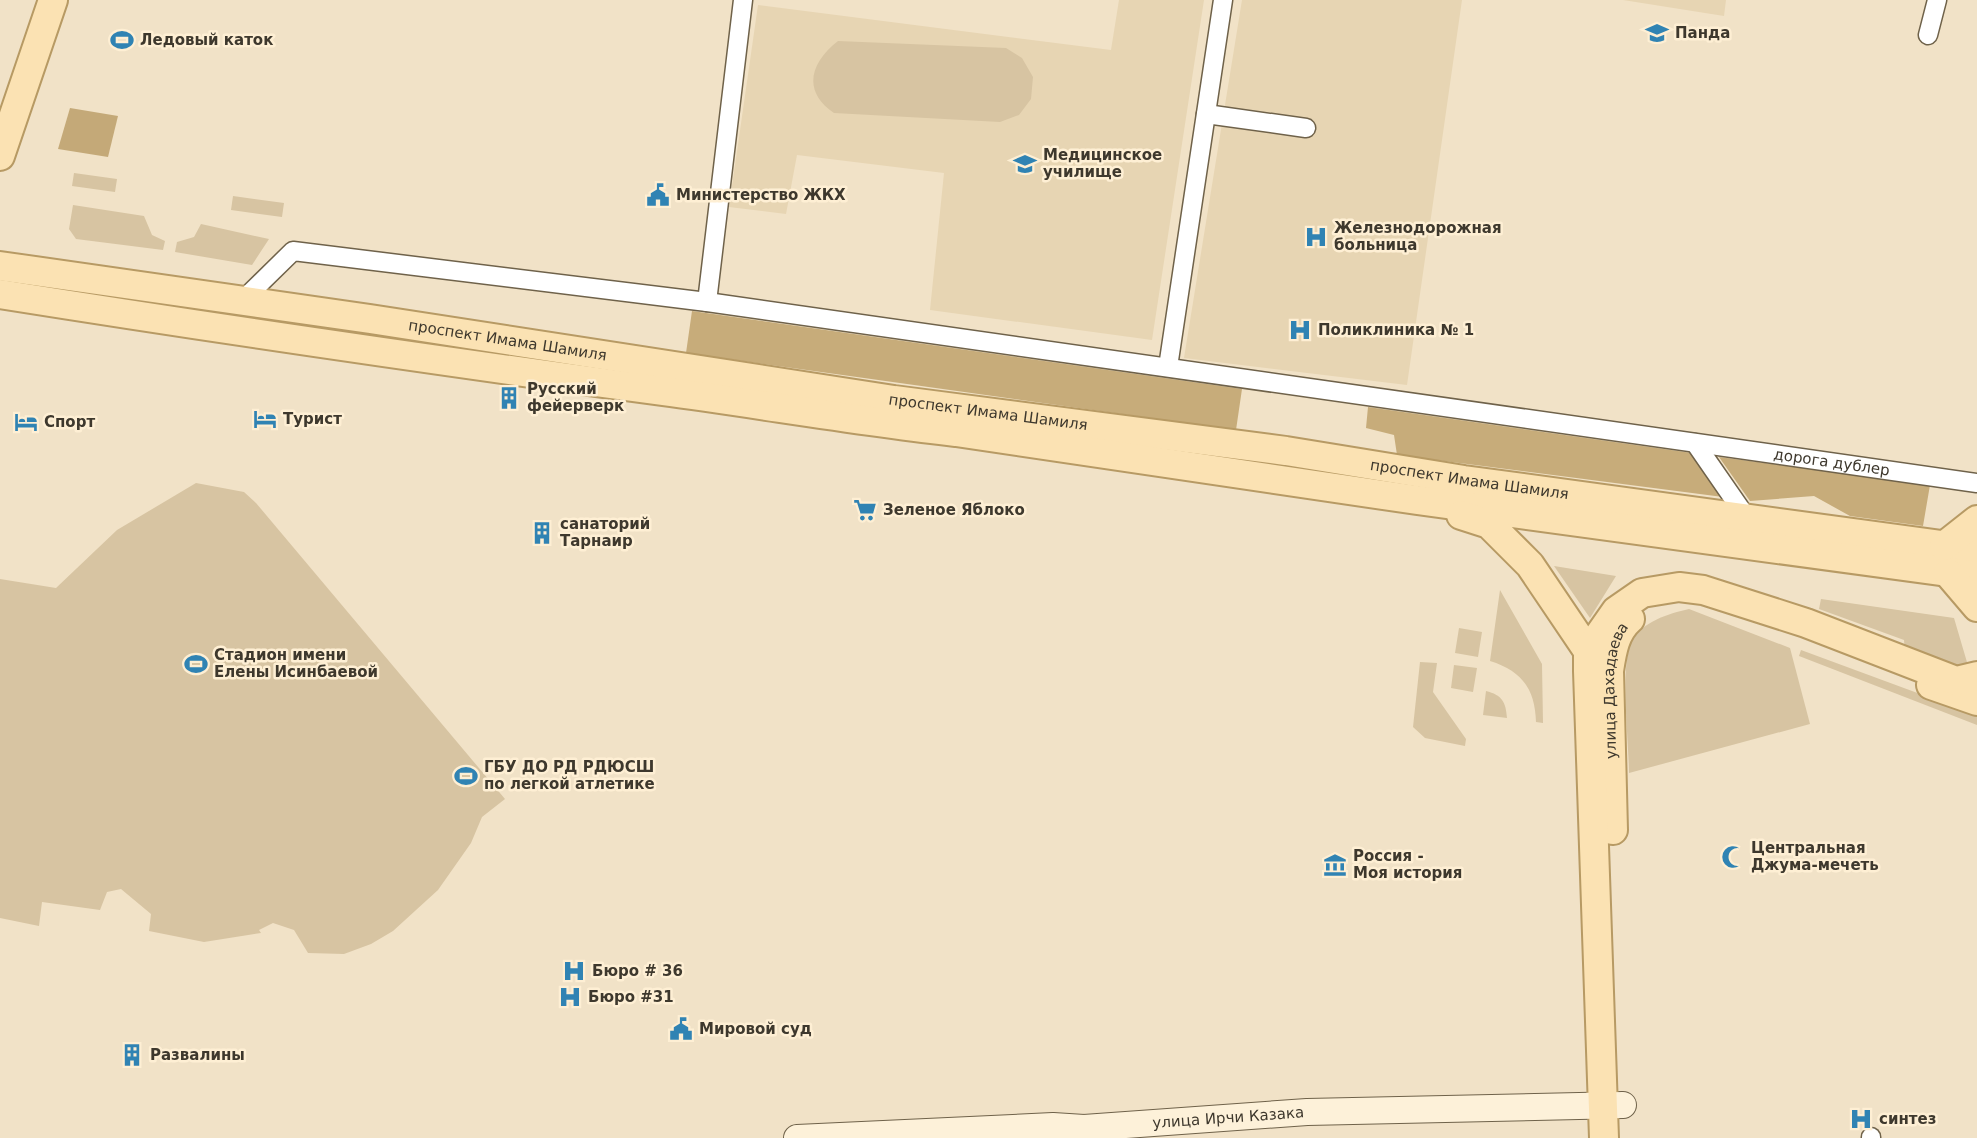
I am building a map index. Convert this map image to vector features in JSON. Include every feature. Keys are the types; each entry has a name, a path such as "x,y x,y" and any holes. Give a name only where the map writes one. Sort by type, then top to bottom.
{"main road":[{"path":"0,98 33,0"},
{"path":"0,156 53,0"},
{"name":"проспект Имама Шамиля","path":"0,266 389,322 894,400 1286,451 1749,520 1946,559 1977,576"},
{"name":"проспект Имама Шамиля","path":"0,294 479,367 956,432 1417,500 1946,559 1977,550"},
{"path":"1417,500 1489,524 1530,566 1588,651"},
{"path":"1977,520 1946,559 1977,607"},
{"name":"улица Дахадаева","path":"1622,1138 1613,1106 1600,1078 1588,651 1616,611 1642,593 1679,587 1703,590 1806,623 1956,681 1977,676"},
{"name":"улица Дахадаева","path":"1604,1138 1618,1078 1609,671 1612,646 1624,625 1646,605 1674,597 1699,599 1977,701"},
{"name":"улица Ирчи Казака","path":"797,1138 1054,1132 1307,1112 1613,1106"}],"street":[{"path":"707,302 743,0"},
{"path":"1168,367 1223,0"},
{"path":"1928,35 1937,0"},
{"path":"1206,114 1306,128"},
{"name":"дорога дублер","path":"241,302 293,251 707,302 1977,483"},
{"path":"1690,443 1749,520"}],"shaded area":[{"name":"Медицинское училище","path":"1119,0 1204,0 1152,340 930,310 944,173 797,155 786,214 729,207 758,5 1111,50"},
{"name":"Железнодорожная больница","path":"1242,0 1462,0 1407,385 1184,358"},
{"path":"1623,0 1726,0 1724,16"},
{"path":"838,41 1006,48 1022,58 1033,77 1031,99 1019,115 1000,122 834,113 817,96 814,77 821,58"},
{"path":"70,108 118,116 108,157 58,149"},
{"path":"74,173 117,179 115,192 72,186"},
{"path":"233,196 284,203 282,217 231,210"},
{"path":"73,205 144,216 152,235 165,241 163,250 76,239 69,229"},
{"path":"201,224 269,239 252,265 175,252 177,242 194,237"},
{"path":"692,311 1242,389 1236,430 686,353"},
{"path":"1368,407 1692,453 1723,497 1397,455 1394,435 1366,428"},
{"path":"1719,457 1930,485 1923,526 1850,516 1814,496 1750,501"},
{"name":"Стадион имени Елены Исинбаевой","path":"196,483 244,492 256,503 505,799 482,817 471,843 438,890 393,931 371,944 344,954 308,953 294,930 273,923 259,930 261,933 204,942 149,931 151,914 121,889 107,892 100,910 42,902 39,926 0,918 0,579 56,588 117,530"},
{"path":"1554,566 1616,576 1590,618"},
{"path":"1500,590 1542,664 1543,723 1536,722 1533,700 1525,683 1511,670 1490,661"},
{"path":"1821,599 1954,618 1969,669 1905,654 1904,640 1819,609"},
{"path":"1689,609 1790,648 1810,724 1629,773 1626,668 1631,643 1636,635 1649,624 1664,616"},
{"path":"1459,628 1482,632 1478,657 1455,653"},
{"path":"1801,650 1977,715 1977,725 1799,656"},
{"path":"1420,662 1437,663 1433,692 1466,739 1465,746 1425,738 1413,727"},
{"path":"1454,665 1477,668 1473,692 1451,688"},
{"path":"1486,691 1502,700 1507,718 1483,715"}],"place":[{"name":"Панда","path":"1657,33"},
{"name":"Ледовый каток","path":"122,40"},
{"name":"Медицинское училище","path":"1025,164"},
{"name":"Министерство ЖКХ","path":"658,195"},
{"name":"Железнодорожная больница","path":"1316,237"},
{"name":"Поликлиника № 1","path":"1300,330"},
{"name":"Русский фейерверк","path":"509,398"},
{"name":"Турист","path":"265,419"},
{"name":"Спорт","path":"26,422"},
{"name":"Зеленое Яблоко","path":"865,510"},
{"name":"санаторий Тарнаир","path":"542,533"},
{"name":"Стадион имени Елены Исинбаевой","path":"196,664"},
{"name":"ГБУ ДО РД РДЮСШ по легкой атлетике","path":"466,776"},
{"name":"Центральная Джума-мечеть","path":"1733,857"},
{"name":"Россия - Моя история","path":"1335,865"},
{"name":"Бюро # 36","path":"574,971"},
{"name":"Бюро #31","path":"570,997"},
{"name":"Мировой суд","path":"681,1029"},
{"name":"Развалины","path":"132,1055"},
{"name":"синтез","path":"1861,1119"}]}
